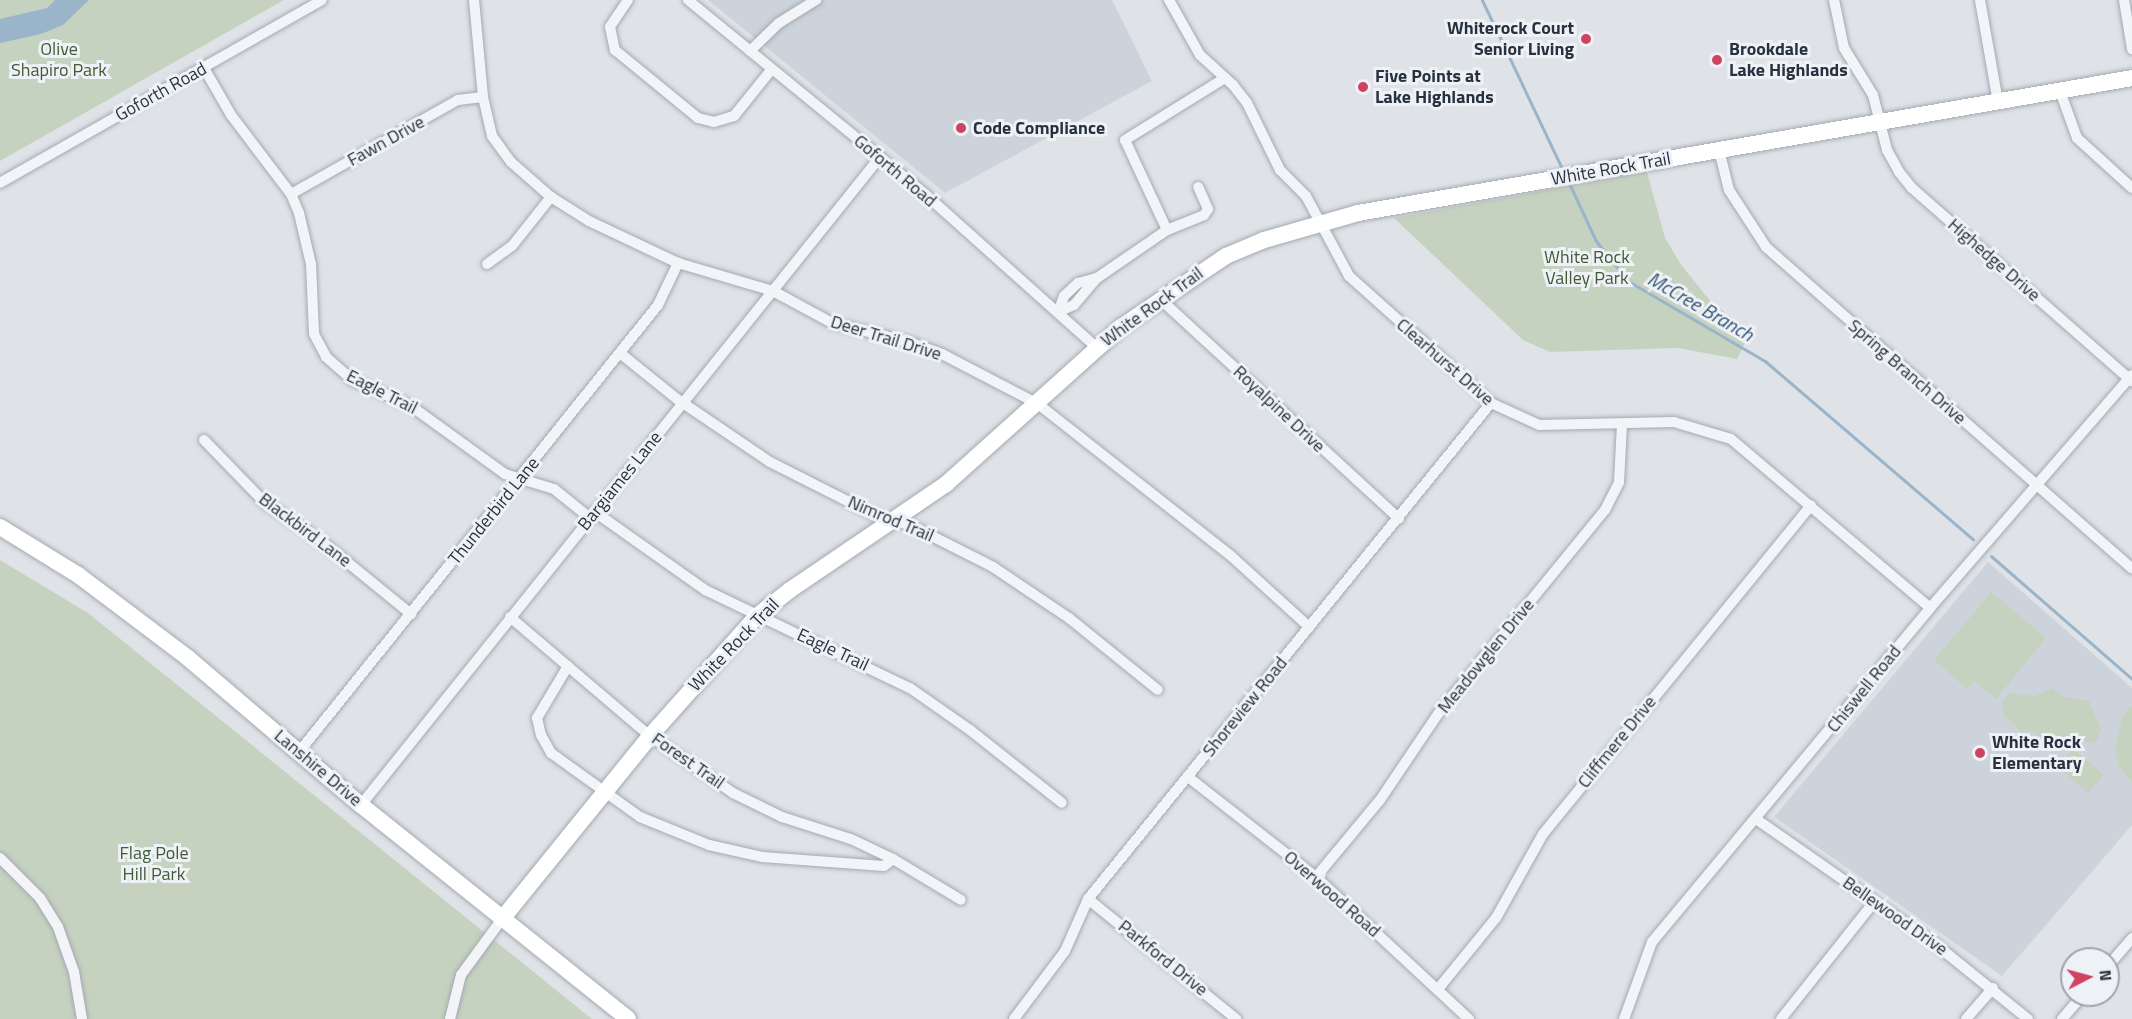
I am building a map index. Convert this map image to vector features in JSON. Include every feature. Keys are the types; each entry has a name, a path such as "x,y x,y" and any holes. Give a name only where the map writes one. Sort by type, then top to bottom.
{"street":[{"name":"Goforth Road","path":"0,183 322,0"},
{"name":"Deer Trail Drive","path":"474,0 483,97 492,136 500,149 551,197 589,221 678,263 773,291 832,323 909,342 942,354 1038,404 1230,555 1309,627"},
{"path":"628,0 610,27 615,50 698,118 714,122 734,116 771,69"},
{"name":"Goforth Road","path":"688,0 880,157 1096,347"},
{"path":"750,51 779,23 816,0"},
{"name":"Clearhurst Drive","path":"1169,0 1200,56 1241,94 1280,170 1306,196 1349,276 1491,404 1539,425 1674,422 1711,430 1752,453 1930,608"},
{"name":"Highedge Drive","path":"1834,0 1844,48 1873,95 1887,150 1912,188 2131,378"},
{"path":"1980,0 1998,102"},
{"path":"2124,0 2132,49"},
{"name":"Eagle Trail","path":"204,68 245,137 291,194 307,238 312,264 314,334 326,357 352,380 411,406 505,474 554,489 705,590 910,688 970,730 1062,803"},
{"path":"1167,230 1125,140 1225,78"},
{"name":"White Rock Trail","path":"450,1019 460,975 502,919 650,736 757,616 790,590 946,484 1038,404 1096,347 1159,298 1232,253 1319,222 2132,78"},
{"path":"2060,91 2078,138 2132,188"},
{"name":"Fawn Drive","path":"291,194 458,100 483,97"},
{"name":"Spring Branch Drive","path":"1719,150 1729,190 1766,247 2132,569"},
{"name":"Bargiames Lane","path":"361,805 880,157"},
{"path":"1058,312 1064,296 1078,283 1097,278 1167,230 1204,215 1208,209 1198,187"},
{"path":"487,264 512,246 551,197"},
{"name":"Thunderbird Lane","path":"299,752 658,305 678,263"},
{"name":"Royalpine Drive","path":"1159,298 1398,519"},
{"name":"Nimrod Trail","path":"620,353 684,402 770,462 893,521 912,526 1028,589 1158,690"},
{"name":"Chiswell Road","path":"1624,1019 1652,942 1930,608 2131,378"},
{"name":"Shoreview Road","path":"1014,1019 1065,951 1088,899 1491,404"},
{"name":"Meadowglen Drive","path":"1316,877 1380,800 1438,714 1605,510 1619,482 1622,424"},
{"name":"Blackbird Lane","path":"204,440 278,514 319,539 411,614"},
{"name":"Cliffmere Drive","path":"1438,988 1496,918 1543,834 1811,505"},
{"name":"Lanshire Drive","path":"0,527 58,561 129,612 361,805 628,1019"},
{"name":"Forest Trail","path":"510,617 650,736 763,808 851,839 894,859 961,900"},
{"path":"568,666 537,718 541,735 551,753 640,817 675,833 736,852 884,866 894,859"},
{"name":"Overwood Road","path":"1188,777 1316,877 1469,1019"},
{"name":"Bellewood Drive","path":"1756,819 1992,988 2028,1019"},
{"path":"0,858 40,898 58,927 74,972 82,1019"},
{"name":"Parkford Drive","path":"1088,899 1236,1019"},
{"path":"1781,1019 1874,902"},
{"path":"2120,952 2132,938"},
{"path":"1966,1019 1992,988"},
{"path":"2062,1019 2072,1007"}],"shaded area":[{"path":"708,0 1112,0 1152,81 945,193"},
{"name":"White Rock Elementary","path":"1988,562 2132,688 2132,825 2002,976 1774,817"}],"green space":[{"name":"Olive Shapiro Park","path":"0,0 284,0 0,161"},
{"name":"White Rock Valley Park","path":"1647,172 1665,238 1682,266 1712,303 1751,331 1737,359 1678,348 1550,352 1523,340 1394,218"},
{"name":"Flag Pole Hill Park","path":"0,560 88,613 592,1019 0,1019"},
{"path":"1991,592 2046,638 1996,699 1974,681 1967,689 1934,660"},
{"path":"2052,688 2065,697 2089,701 2101,729 2097,740 2091,744 2074,734 2050,746 2033,731 2021,732 2003,714 2003,699 2011,693 2035,696"},
{"path":"2131,706 2132,782 2119,767 2115,750 2122,718"},
{"path":"2073,749 2104,775 2088,793 2058,767"}],"water":[{"path":"55,0 89,0 63,25 41,34 0,43 0,19 47,8"}],"waterway":[{"name":"McCree Branch","path":"1482,0 1564,173"},
{"name":"McCree Branch","path":"1568,181 1596,241 1628,281 1765,361 1973,539"},
{"name":"McCree Branch","path":"1991,556 2132,679"}],"place":[{"name":"Whiterock Court Senior Living","path":"1586,39"},
{"name":"Brookdale Lake Highlands","path":"1717,60"},
{"name":"Five Points at Lake Highlands","path":"1363,87"},
{"name":"Code Compliance","path":"961,128"},
{"name":"White Rock Elementary","path":"1980,753"}]}
